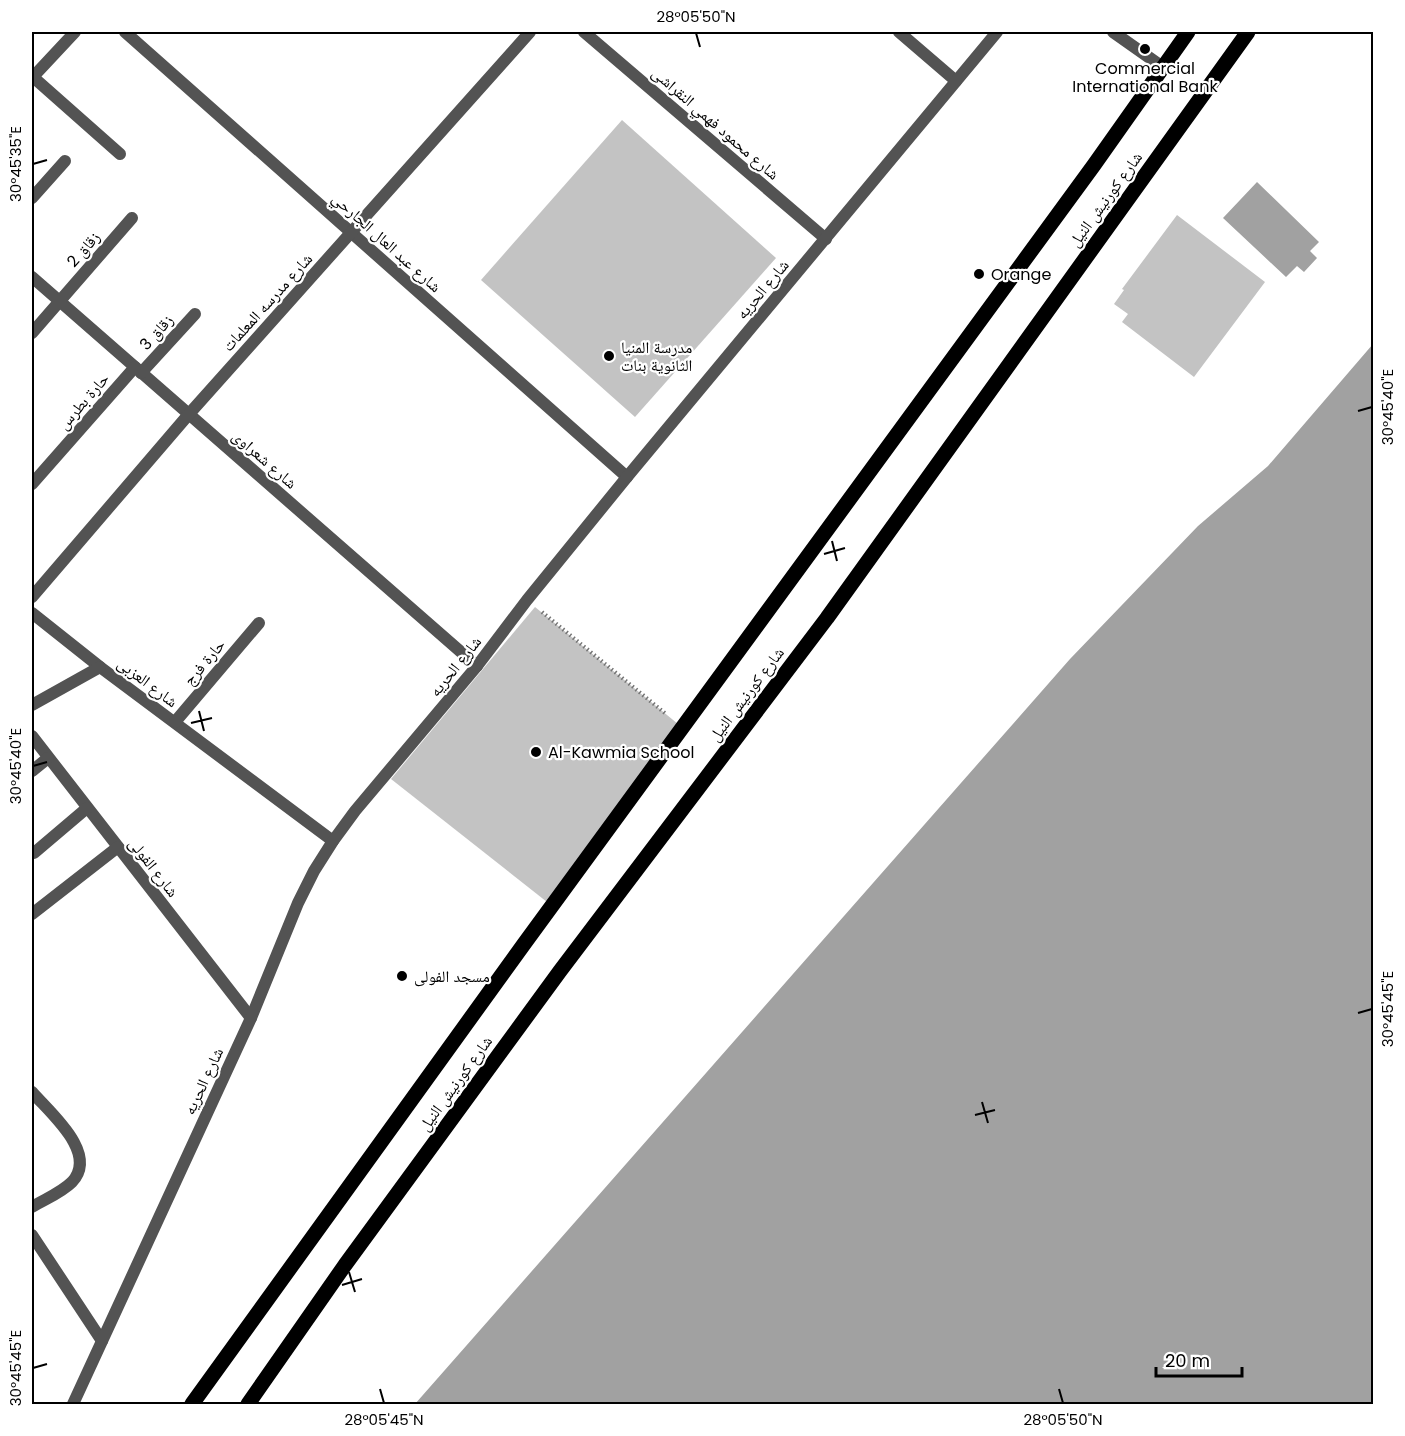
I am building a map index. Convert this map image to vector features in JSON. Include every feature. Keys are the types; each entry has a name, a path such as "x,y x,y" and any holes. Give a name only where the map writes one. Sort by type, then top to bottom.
{"main road":[{"name":"شارع كورنيش النيل","path":"192,1404 1164,69 1188,32"},
{"name":"شارع كورنيش النيل","path":"248,1404 345,1265 560,971 827,618 1248,32"}],"street":[{"path":"75,32 32,77 120,154"},
{"name":"شارع عبد العال الجارحي","path":"125,32 627,477"},
{"name":"شارع مدرسه المعلمات","path":"32,597 189,414 530,32"},
{"name":"شارع محمود فهمي النقراشى","path":"584,32 826,239"},
{"path":"899,32 956,81"},
{"name":"شارع الحريه","path":"73,1404 250,1018 298,903 333,841 477,666 526,600 997,32"},
{"path":"1113,32 1164,69"},
{"path":"32,198 65,161"},
{"name":"زقاق 2","path":"32,333 132,218"},
{"name":"شارع شعراوى","path":"32,277 477,666"},
{"name":"زقاق 3","path":"138,370 195,314"},
{"name":"حارة بطرس","path":"32,484 138,370"},
{"name":"شارع العزبى","path":"32,613 100,667 333,841"},
{"name":"حارة فرج","path":"175,723 259,623"},
{"path":"32,705 100,667"},
{"name":"شارع الفولى","path":"32,736 250,1018"},
{"path":"32,771 48,758"},
{"path":"34,853 87,808"},
{"path":"32,914 118,847"},
{"path":"32,1092 77,1146 80,1157 79,1170 73,1180 32,1207"},
{"path":"32,1236 102,1341"}],"path":[{"path":"526,600 682,728"}],"shaded area":[{"path":"1257,182 1319,242 1310,251 1317,258 1304,272 1297,266 1286,277 1223,218"},
{"path":"1373,344 1373,1404 415,1404 1070,659 1198,526 1268,466"}],"building":[{"path":"622,120 776,258 635,417 481,280"},
{"path":"1177,215 1265,282 1194,377 1122,322 1128,314 1114,304 1124,290 1122,289"},
{"name":"Al-Kawmia School","path":"535,607 678,724 547,902 391,779"}],"place":[{"name":"Commercial International Bank","path":"1145,49"},
{"name":"Orange","path":"979,274"},
{"name":"مدرسة المنيا الثانوية بنات","path":"609,356"},
{"name":"Al-Kawmia School","path":"536,752"},
{"name":"مسجد الفولى","path":"402,976"}]}
